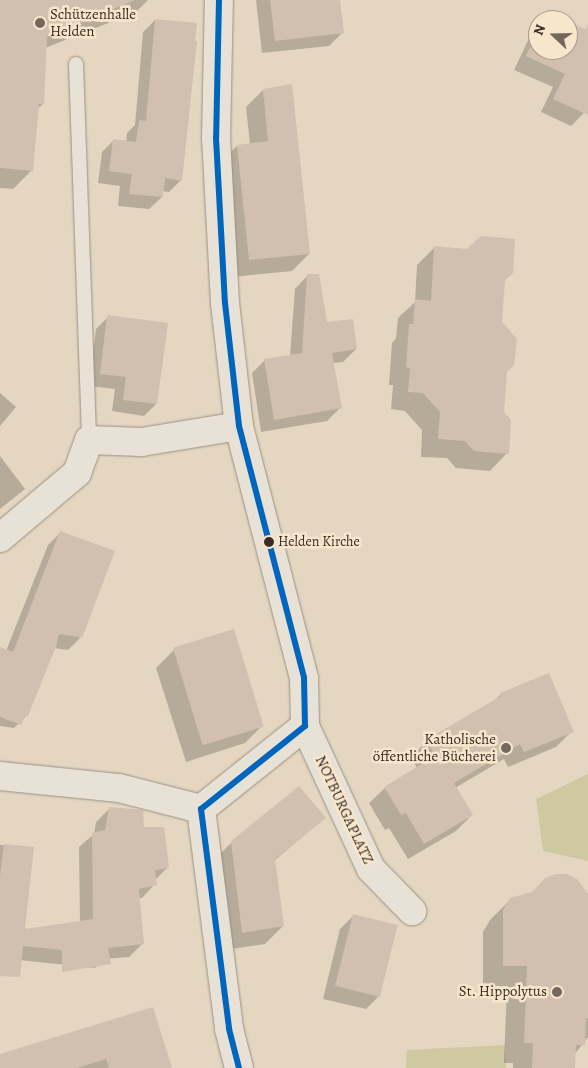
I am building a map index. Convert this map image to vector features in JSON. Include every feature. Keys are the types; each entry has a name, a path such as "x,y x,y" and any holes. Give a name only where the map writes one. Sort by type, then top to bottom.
{"street":[{"path":"201,809 305,726 304,678 239,426 225,303 216,138 219,0"},
{"path":"0,538 77,473 89,440 142,442 239,426"},
{"name":"NOTBURGAPLATZ","path":"305,726 371,869 412,911"},
{"path":"0,776 118,788 201,809"},
{"path":"201,809 230,1030 239,1068"}],"lane":[{"path":"76,64 89,440"}],"shaded area":[{"path":"588,774 588,861 543,851 536,799"},
{"path":"505,1045 506,1068 406,1068 407,1050"}],"building":[{"path":"0,0 135,0 47,37 44,104 39,104 33,171 0,168"},
{"path":"270,0 340,0 344,33 275,41"},
{"path":"155,19 197,23 195,41 197,41 182,181 165,178 163,197 129,194 132,174 109,171 113,139 136,142 139,120 146,121"},
{"path":"588,24 588,115 553,99 565,74 535,60 578,60 578,26 585,29"},
{"path":"292,84 310,254 249,260 237,145 268,141 263,89"},
{"path":"481,236 515,239 513,273 505,280 502,322 517,339 514,365 507,372 504,412 511,420 509,454 474,451 465,441 438,439 440,412 423,393 408,392 410,368 406,367 409,324 413,324 415,299 431,301 434,246 467,249"},
{"path":"307,274 319,274 327,322 353,319 357,349 332,353 342,408 274,420 264,359 302,353"},
{"path":"107,315 168,323 157,404 123,400 126,377 100,374"},
{"path":"60,531 115,551 82,638 61,634 58,636 57,644 28,716 25,716 21,725 0,717 0,647 13,652"},
{"path":"234,629 264,727 203,745 173,648"},
{"path":"549,673 574,732 524,752 520,744 454,783 473,815 424,844 406,813 401,815 384,787 435,756 426,740 501,696 500,693"},
{"path":"299,786 326,818 275,859 284,926 242,933 231,841"},
{"path":"109,807 143,810 144,827 164,827 169,868 155,870 157,885 139,889 144,944 108,948 111,964 62,972 62,950 23,946 20,977 0,976 0,876 4,844 34,847 25,929 93,919 92,833 105,830"},
{"name":"St. Hippolytus","path":"556,874 567,874 577,879 588,894 588,1018 586,1018 585,1045 576,1045 575,1068 532,1068 533,1043 524,1043 527,966 503,966 503,910 510,898 532,892 545,878"},
{"path":"353,914 398,925 380,997 335,986"},
{"path":"153,1007 172,1068 109,1068 106,1059 77,1068 0,1068 0,1054"}],"transit line":[{"path":"219,0 216,138 225,303 239,426 304,678 305,726 201,809 229,1029 239,1068"}],"place":[{"name":"Schützenhalle Helden","path":"40,23"},
{"name":"Helden Kirche","path":"269,542"},
{"name":"Katholische öffentliche Bücherei","path":"506,748"},
{"name":"St. Hippolytus","path":"557,992"}]}
